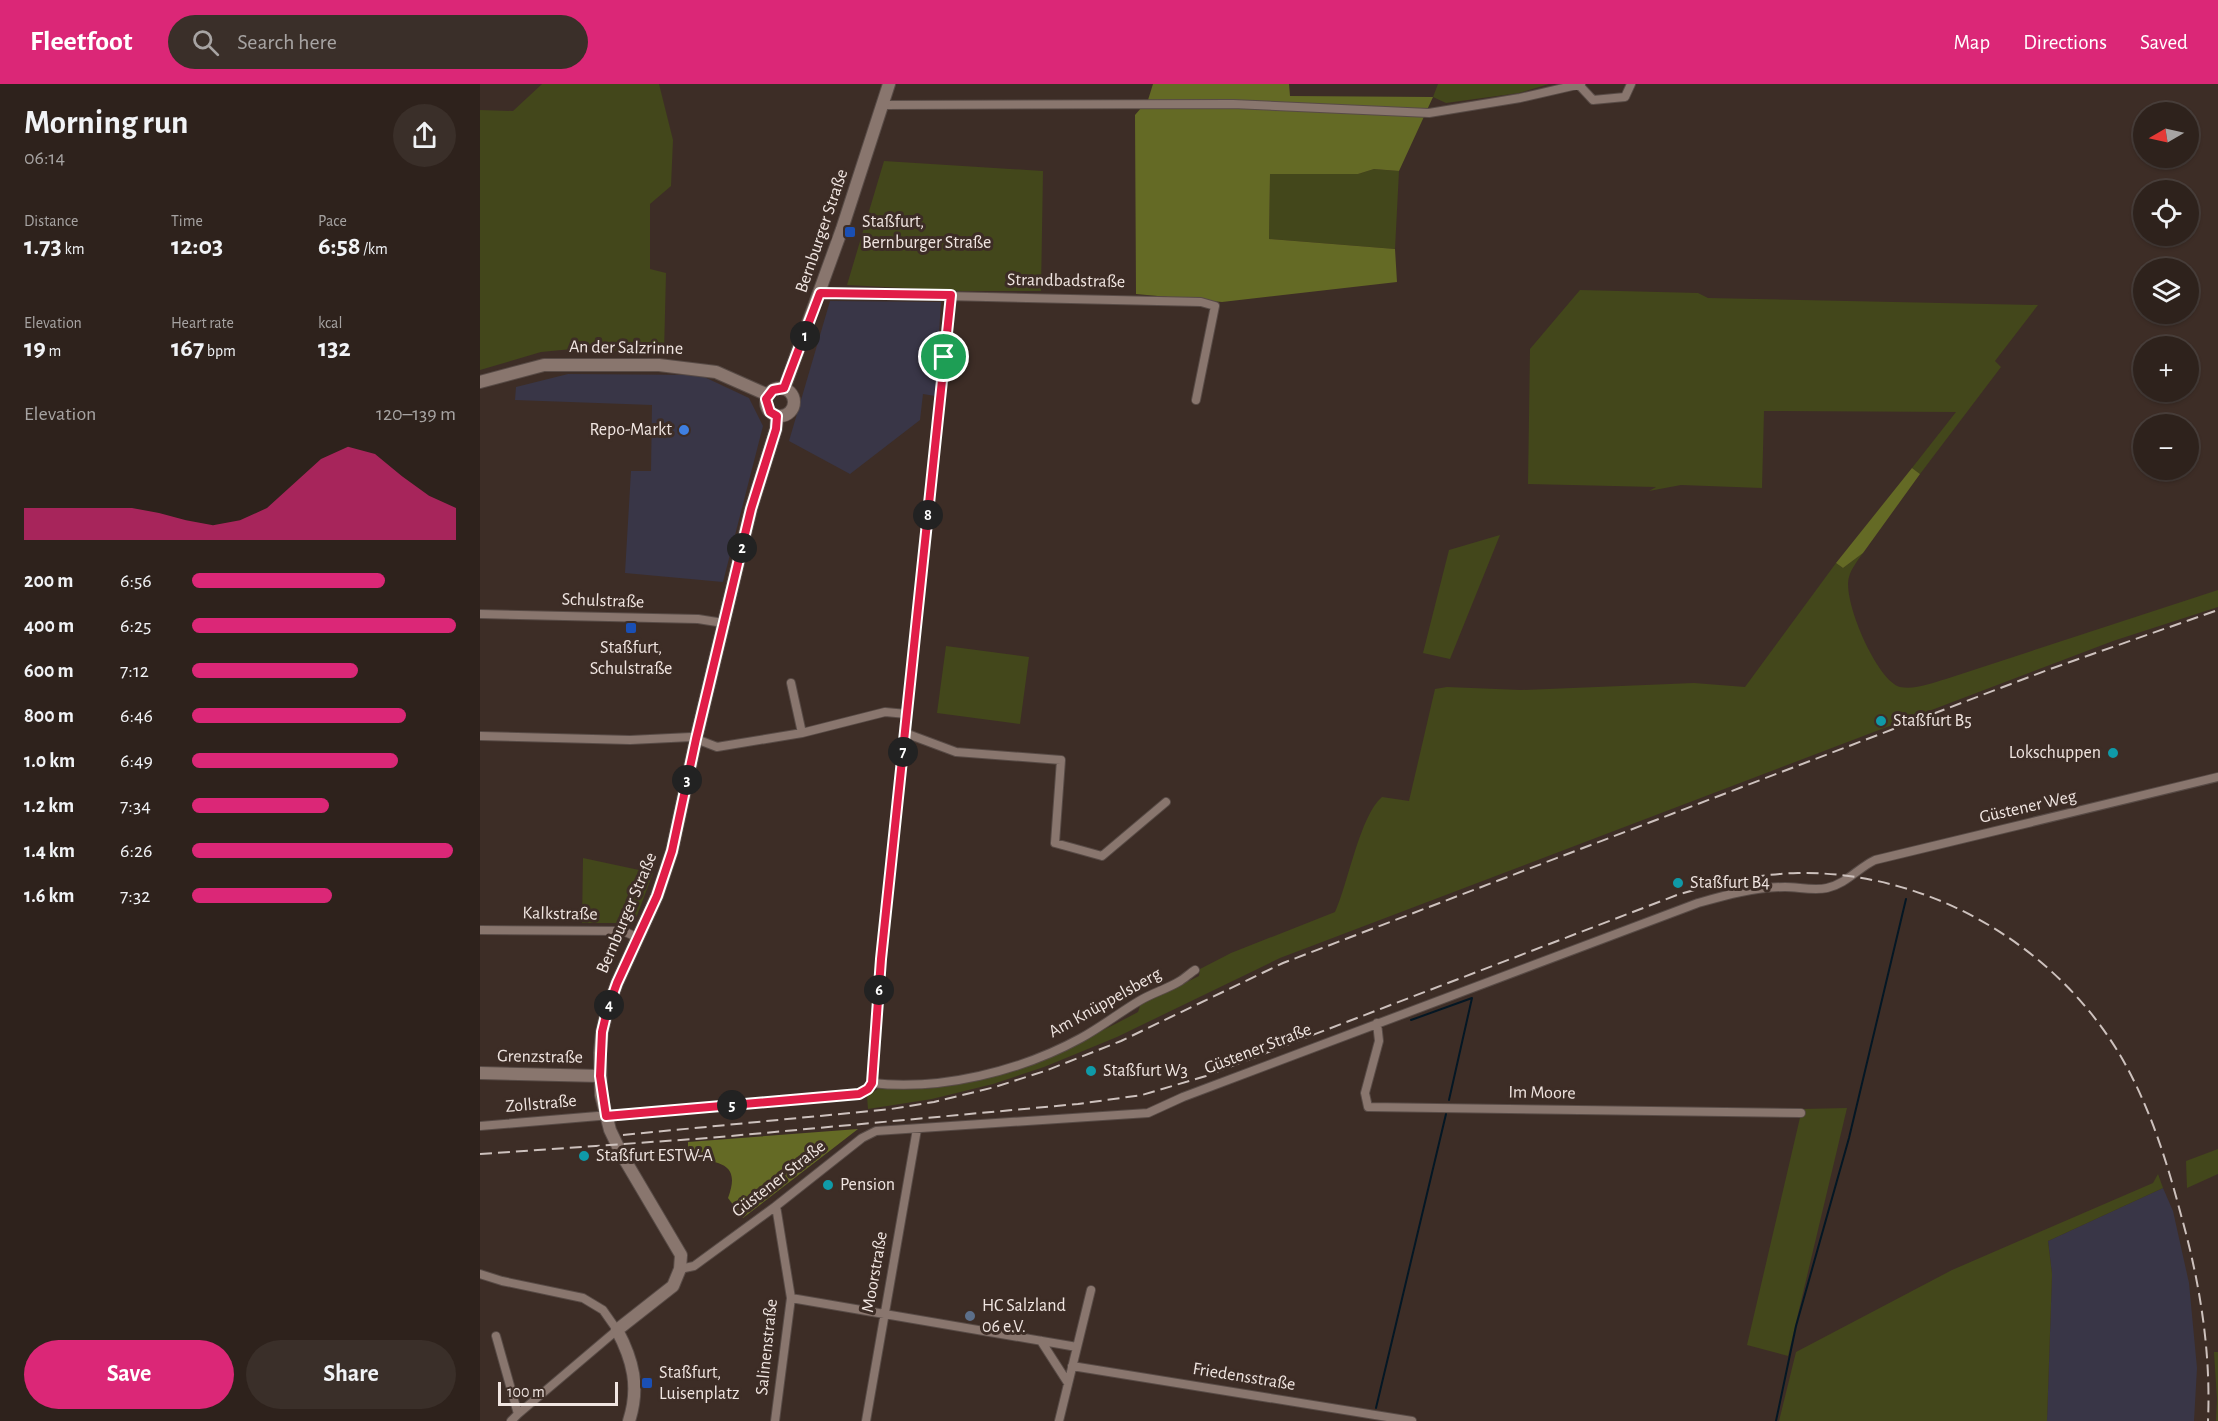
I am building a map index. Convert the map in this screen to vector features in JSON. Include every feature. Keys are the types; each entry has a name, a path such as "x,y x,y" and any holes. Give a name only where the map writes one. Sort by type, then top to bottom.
{"main road":[{"name":"Bernburger Straße","path":"784,388 820,293 889,84"},
{"name":"An der Salzrinne","path":"480,382 544,365 669,366 716,372 768,395"},
{"path":"784,388 794,398 794,407 789,413 777,416 767,408 768,395 773,390 784,388"},
{"name":"Bernburger Straße","path":"680,1269 679,1250 619,1150 606,1116 600,1076 601,1043 607,1011 617,983 657,896 672,851 696,739 751,509 776,429 777,416"},
{"name":"Grenzstraße","path":"480,1073 600,1076"},
{"path":"629,1421 634,1406 636,1384 633,1367 617,1330 673,1286 680,1269"}],"street":[{"path":"882,105 1233,104 1429,113 1520,98 1580,85 1593,100 1624,97 1631,84"},
{"name":"Strandbadstraße","path":"820,293 1201,302 1215,306 1196,400"},
{"path":"606,1116 859,1094 868,1089 872,1083 881,959 951,295"},
{"name":"Schulstraße","path":"480,614 698,620 724,625"},
{"path":"792,683 802,733"},
{"path":"480,736 630,740 691,737 717,747 802,733 885,711 907,714"},
{"path":"905,733 956,752 1061,760 1055,843 1101,856 1166,802"},
{"name":"Güstener Weg","path":"1850,877 1864,865 1875,860 2218,777"},
{"name":"Güstener Straße","path":"680,1269 694,1266 776,1206 862,1138 876,1131 1148,1113 1183,1097 1698,903 1754,889 1784,887 1824,889 1837,885 1850,877"},
{"name":"Kalkstraße","path":"480,930 624,931 639,938"},
{"name":"Am Knüppelsberg","path":"872,1083 921,1086 996,1071 1037,1058 1079,1040 1139,1001 1180,981 1195,970"},
{"name":"Im Moore","path":"1377,1023 1379,1041 1365,1093 1368,1107 1801,1113"},
{"name":"Zollstraße","path":"480,1126 606,1116"},
{"name":"Moorstraße","path":"866,1421 917,1128"},
{"name":"Salinenstraße","path":"775,1421 791,1298 776,1206"},
{"path":"480,1274 582,1298 603,1310 617,1330 514,1418 496,1335"},
{"path":"1059,1421 1091,1290"},
{"path":"791,1298 1077,1347"},
{"path":"1041,1341 1068,1383"},
{"name":"Friedensstraße","path":"1072,1366 1375,1418 1412,1421"}],"shaded area":[{"path":"830,301 941,302 935,396 923,394 920,420 850,474 789,441"},
{"path":"568,374 700,375 749,398 763,426 723,582 625,573 631,471 651,471 652,405 515,400 516,387"},
{"path":"2163,1188 2173,1211 2189,1283 2197,1368 2194,1421 2047,1421 2052,1274 2048,1241"}],"green space":[{"path":"542,84 659,84 673,140 671,186 650,204 650,269 666,273 664,353 572,349 541,352 480,370 480,110 513,111"},
{"path":"1153,84 1289,84 1290,96 1433,97 1399,171 1374,169 1358,174 1270,174 1269,239 1395,249 1397,282 1222,302 1136,294 1135,115 1148,100"},
{"path":"1438,84 1549,84 1519,93 1446,103 1433,97"},
{"path":"884,161 1043,171 1041,291 962,291 847,285"},
{"path":"1374,169 1399,171 1395,249 1269,239 1270,174 1358,174"},
{"path":"1580,290 1698,293 1708,298 2038,305 1995,361 2001,367 1920,474 1912,468 1956,412 1764,411 1762,488 1681,485 1649,491 1656,487 1528,484 1530,349"},
{"path":"1912,468 1920,474 1863,553 1843,568 1836,563"},
{"path":"1500,535 1450,659 1423,653 1449,550"},
{"path":"1863,553 1849,577 1848,588 1856,620 1881,671 1891,681 1906,688 1935,682 2218,590 2218,607 2113,641 1280,958 1117,1037 1044,1067 993,1084 932,1099 868,1109 867,1096 881,1087 913,1089 946,1087 1014,1069 1047,1056 1138,1012 1141,1003 1199,976 1200,969 1231,953 1335,912 1361,834 1374,806 1382,797 1409,801 1435,689 1447,687 1521,690 1694,683 1745,687 1836,563 1843,568"},
{"path":"946,646 1029,657 1020,724 937,713"},
{"path":"583,858 653,873 635,921 631,923 582,923"},
{"path":"1847,1108 1788,1356 1747,1345 1802,1109"},
{"path":"858,1129 743,1218 728,1198 732,1177 729,1170 717,1163 688,1156 688,1142"},
{"path":"2218,1149 2218,1174 2187,1188 2186,1161"},
{"path":"2158,1174 2163,1188 2048,1241 2052,1274 2047,1421 1779,1421 1796,1352 1952,1270 2153,1183"},
{"path":"2214,1352 2218,1352 2218,1421 2216,1421"}],"waterway":[{"path":"1776,1421 1796,1326 1849,1138 1906,899"},
{"path":"1411,1020 1472,998 1449,1100"},
{"path":"1376,1408 1446,1114"}],"railway":[{"path":"623,1135 891,1109 934,1102 995,1087 1045,1071 1121,1041 1283,963 2050,669 2218,610"},
{"path":"480,1154 709,1138 1078,1104 1142,1095 1206,1076 1677,895 1722,883 1767,875 1798,873 1846,876 1892,885 1938,900 1980,920 2020,946 2057,976 2089,1011 2117,1050 2138,1089 2155,1130 2188,1241 2199,1292 2206,1343 2208,1421"}],"place":[{"name":"Staßfurt, Bernburger Straße","path":"850,232"},
{"name":"Repo-Markt","path":"684,430"},
{"name":"Staßfurt, Schulstraße","path":"631,628"},
{"name":"Staßfurt B5","path":"1881,721"},
{"name":"Lokschuppen","path":"2113,753"},
{"name":"Staßfurt B4","path":"1678,883"},
{"name":"Staßfurt W3","path":"1091,1071"},
{"name":"Staßfurt ESTW-A","path":"584,1156"},
{"name":"Pension","path":"828,1185"},
{"name":"HC Salzland 06 e.V.","path":"970,1316"},
{"name":"Staßfurt, Luisenplatz","path":"647,1383"}],"route":[{"path":"820,293 951,295 944,357 881,959 872,1083 868,1089 859,1094 606,1116 601,1095 600,1076 602,1032 617,983 657,896 672,851 696,739 751,509 776,429 777,416 767,408 766,399 773,390 784,388 820,293"}]}
